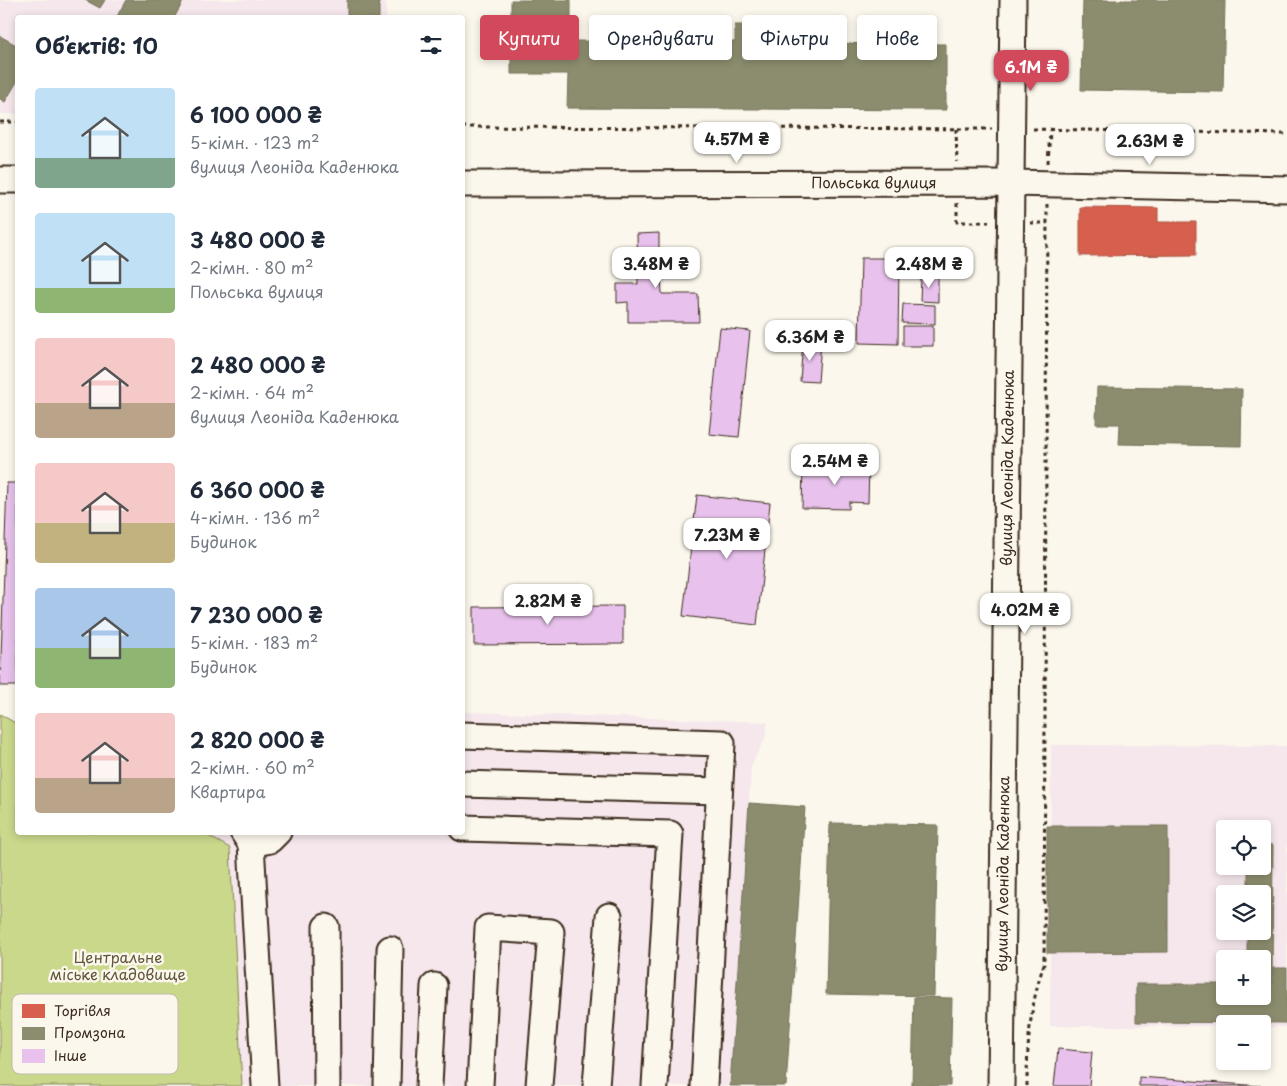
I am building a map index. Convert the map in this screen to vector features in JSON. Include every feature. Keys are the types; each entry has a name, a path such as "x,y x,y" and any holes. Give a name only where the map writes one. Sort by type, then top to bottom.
{"street":[{"name":"вулиця Леоніда Каденюка","path":"1001,1086 1013,0"},
{"path":"0,180 15,180"},
{"name":"Польська вулиця","path":"465,184 1011,183 1287,189"},
{"path":"465,734 722,743 704,1086"},
{"path":"465,784 719,791"},
{"path":"465,828 670,834 655,1086"},
{"path":"265,1086 247,838 270,840 275,835"},
{"path":"596,1086 608,916"},
{"path":"326,927 327,1086"},
{"path":"480,1086 488,928 551,932 540,1086"},
{"path":"387,1086 390,949"},
{"path":"429,1086 434,986"}],"path":[{"path":"0,122 15,122"},
{"path":"465,127 1011,129 1287,134"},
{"path":"1027,1086 1027,1036 1036,988 1044,964 1048,184 1050,130"}],"shaded area":[{"path":"0,0 386,0 386,15 15,15 15,114 0,114"},
{"path":"465,712 767,722 766,736 751,766 730,1086 242,1086 230,848 210,837 210,835 465,835"},
{"path":"1051,745 1287,746 1287,1027 1271,1027 1271,1015 1216,1015 1216,1026 1050,1026"}],"green space":[{"name":"Центральне міське кладовище","path":"0,714 15,723 15,835 207,835 230,848 242,1086 0,1086"}],"building: Торгівля":[{"path":"1080,207 1158,208 1158,222 1196,222 1196,255 1080,256"}],"building: Промзона":[{"path":"85,0 105,0 100,8"},
{"path":"126,0 184,0 176,15 118,15"},
{"path":"347,0 379,0 379,15 347,15"},
{"path":"511,0 571,0 571,15 511,15"},
{"path":"1083,0 1225,0 1223,92 1081,90"},
{"path":"735,25 742,25 742,60 847,60 847,43 857,43 857,60 937,60 937,44 946,44 946,110 567,108 568,74 511,74 511,60 579,60 579,41 589,41 589,60 732,60 732,42 735,42"},
{"path":"0,36 15,44 15,85 5,102 0,99"},
{"path":"1097,387 1242,389 1241,446 1119,444 1120,424 1096,424"},
{"path":"749,803 805,807 786,1086 730,1086"},
{"path":"830,823 938,825 934,996 826,994"},
{"path":"1047,826 1168,826 1168,952 1047,953"},
{"path":"1271,845 1273,845 1272,983 1271,950 1247,950 1247,940 1271,940 1271,885 1248,885 1248,875 1271,875"},
{"path":"1273,968 1287,968 1287,1023 1271,1023 1271,1015 1216,1015 1216,1023 1136,1022 1136,984 1216,984 1216,1005 1271,1005 1271,984 1273,984"},
{"path":"914,997 952,998 950,1086 912,1086"}],"building: Інше":[{"path":"659,233 659,261 677,261 677,275 661,275 662,294 698,294 699,322 628,322 628,302 617,303 617,284 638,284 637,234"},
{"path":"861,258 899,258 898,344 859,343"},
{"path":"921,276 938,276 938,302 920,301"},
{"path":"903,304 935,305 935,324 902,323"},
{"path":"903,326 933,326 933,346 903,346"},
{"path":"720,328 750,331 739,437 709,434"},
{"path":"803,341 821,342 818,382 800,381"},
{"path":"803,465 869,465 868,503 849,502 849,509 802,508"},
{"path":"7,483 15,483 15,686 0,686"},
{"path":"697,495 770,503 757,625 683,616"},
{"path":"623,606 623,644 474,645 474,607"},
{"path":"1058,1049 1092,1052 1089,1086 1054,1086"},
{"path":"1139,1077 1261,1086 1139,1086"}]}
